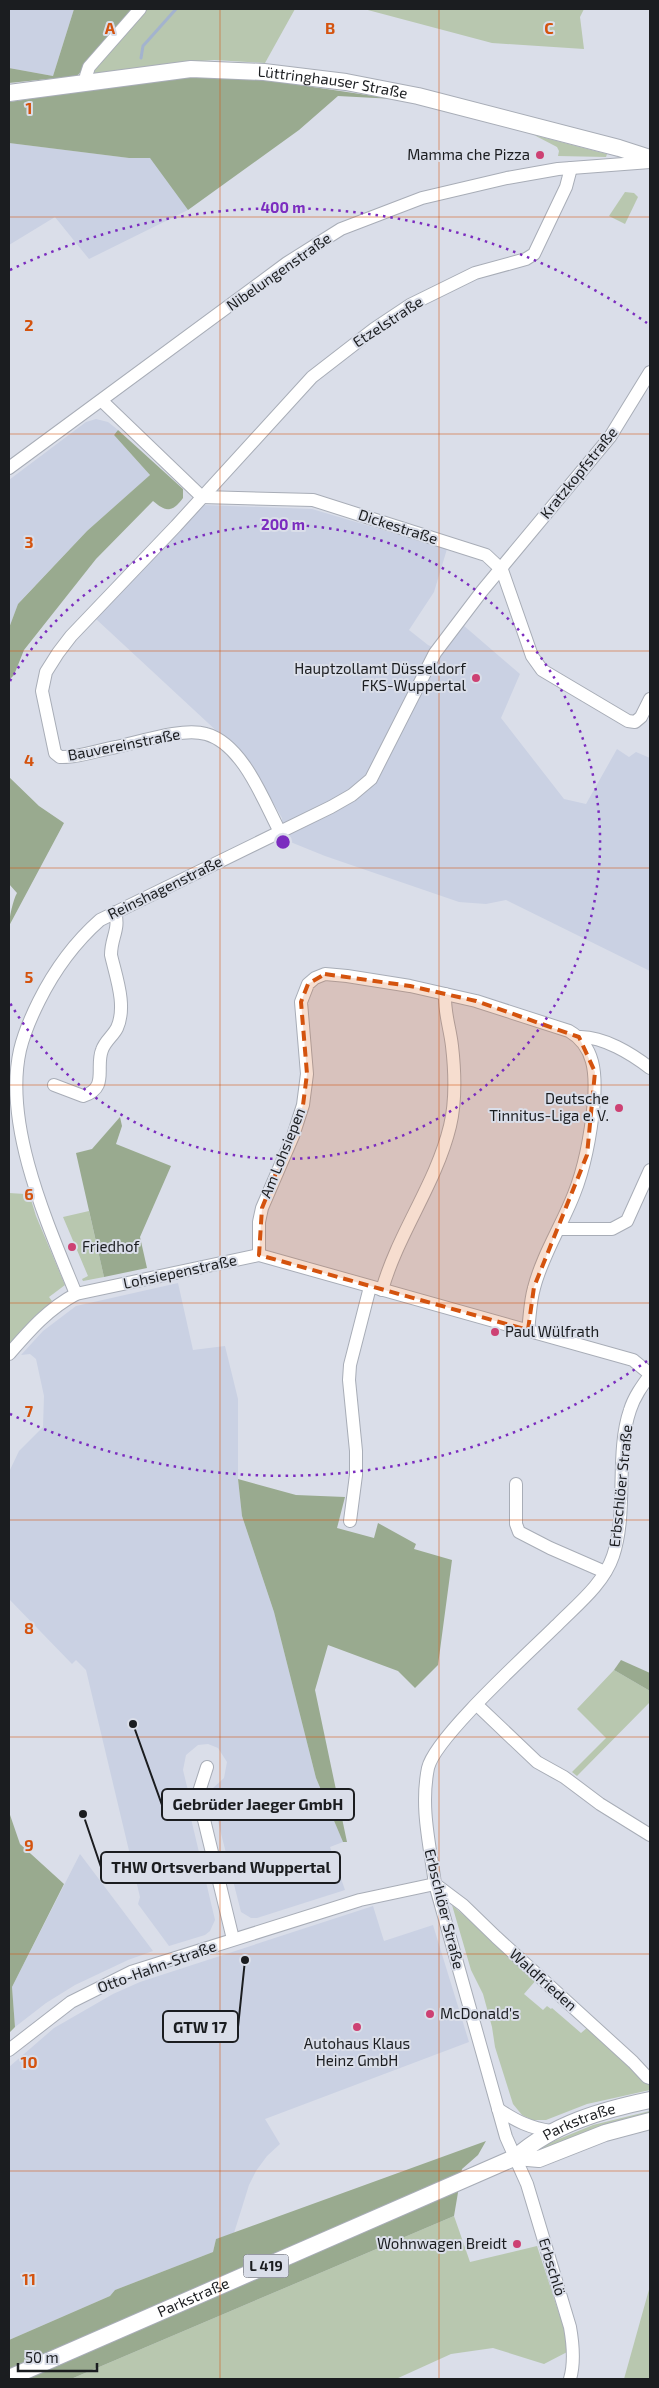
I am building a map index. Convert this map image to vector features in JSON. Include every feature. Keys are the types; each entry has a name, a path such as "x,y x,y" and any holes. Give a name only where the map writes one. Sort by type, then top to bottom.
{"main road":[{"name":"Lüttringhauser Straße","path":"9,93 191,69 264,72 346,82 418,96 619,148 650,160"},
{"name":"Parkstraße","path":"9,2378 516,2157 532,2143 551,2131 596,2115 650,2100"},
{"name":"Parkstraße","path":"516,2157 539,2159 604,2133 650,2121"}],"street":[{"path":"86,76 89,67 140,9"},
{"name":"Nibelungenstraße","path":"9,468 287,263 341,229 422,198 507,178 571,168 650,160"},
{"name":"Etzelstraße","path":"202,497 312,377 374,329 410,305 475,273 526,259 534,254 566,187 571,168"},
{"name":"Kratzkopfstraße","path":"502,570 610,437 650,372"},
{"path":"102,401 202,497"},
{"name":"Dickestraße","path":"202,497 313,500 486,555 502,570"},
{"name":"Bauvereinstraße","path":"202,497 70,636 46,672 42,691 55,753 60,757 65,757 179,734 206,733 221,740 238,756 251,776 280,832"},
{"path":"502,570 532,656 542,670 628,721 636,722 641,717 650,700"},
{"name":"Reinshagenstraße","path":"76,1294 38,1198 28,1163 20,1122 17,1070 23,1036 46,987 76,941 100,920 352,795 371,779 435,653 482,592 502,570"},
{"path":"54,1085 83,1096 94,1090 100,1077 101,1051 118,1025 121,1009 111,955 111,946 118,925 115,912"},
{"name":"Am Lohsiepen","path":"259,1255 259,1222 262,1208 293,1136 303,1105 308,1074 301,1002 308,984 315,978 325,974 340,975 410,986 476,1001 541,1021 569,1031 579,1037 588,1036 640,1060 650,1068"},
{"path":"350,1521 356,1475 356,1451 349,1380 350,1365 376,1289 439,1164 450,1124 454,1065 444,1008 445,994"},
{"path":"528,1330 534,1287 575,1193 587,1155 592,1123 595,1072 590,1053 579,1037"},
{"path":"559,1229 612,1229 627,1221 650,1170"},
{"name":"Lohsiepenstraße","path":"9,1354 44,1314 76,1294 259,1255 633,1360 650,1374"},
{"name":"Erbschlöer Straße","path":"516,2157 506,2136 435,1884 425,1824 424,1806 428,1767 436,1750 477,1705 585,1598 605,1572 613,1557 619,1529 629,1411 637,1392 650,1374"},
{"path":"516,1484 516,1524 519,1532 605,1572"},
{"path":"477,1705 537,1762 564,1777 600,1804 650,1835"},
{"name":"Otto-Hahn-Straße","path":"207,1766 198,1795 233,1939"},
{"name":"Otto-Hahn-Straße","path":"9,2050 71,2002 112,1980 233,1939 360,1900 435,1884"},
{"name":"Waldfrieden","path":"435,1884 463,1905 650,2078"},
{"path":"498,2109 516,2122 532,2128 551,2131"},
{"name":"Erbschlö","path":"516,2157 528,2189 570,2326 574,2347 573,2370 570,2379"}],"highlighted area":[{"path":"325,974 410,986 476,1001 579,1037 595,1072 587,1155 534,1287 528,1330 259,1255 262,1208 303,1105 307,1074 301,1002 308,984"}],"shaded area":[{"path":"9,9 74,9 53,76 9,68"},
{"path":"9,143 129,158 151,157 188,210 89,259 55,217 9,245"},
{"path":"96,419 108,422 118,430 114,435 150,475 87,531 29,592 18,604 9,628 9,480 86,422"},
{"path":"203,505 312,509 447,549 434,592 409,630 428,645 443,652 463,625 520,674 501,718 564,799 586,804 617,749 629,757 636,752 650,758 650,971 506,900 486,904 459,902 325,856 283,839 282,818 249,761 96,619"},
{"path":"178,1283 193,1350 225,1346 238,1399 238,1479 242,1516 274,1612 316,1778 343,1842 330,1847 345,1890 257,1918 251,1918 241,1912 211,1794 213,1788 224,1778 227,1762 218,1748 208,1744 198,1745 186,1755 183,1770 191,1803 189,1810 215,1920 210,1931 205,1935 169,1946 138,1904 140,1897 86,1670 76,1660 72,1664 9,1599 9,1472 19,1451 43,1427 44,1396 36,1359 30,1354 21,1355 43,1331 76,1306"},
{"path":"80,1854 153,1951 128,1960 75,1985 46,2003 15,2027 12,1987"},
{"path":"373,1906 384,1941 433,1925 469,2042 265,2119 280,2144 267,2156 256,2171 249,2185 234,2233 216,2239 213,2252 115,2290 110,2296 9,2340 9,2067 54,2028 113,1994 140,1982"}],"green space":[{"path":"74,9 136,9 77,76 9,83 9,68 53,76"},
{"path":"145,9 295,9 265,63 214,60 176,63 91,75 94,66"},
{"path":"364,9 584,9 580,17 584,49 492,43"},
{"path":"178,77 266,80 394,99 338,96 299,130 188,210 150,158 129,158 9,143 9,102"},
{"path":"534,135 607,154 606,157 558,156 559,151 557,147"},
{"path":"625,192 634,193 638,197 625,224 609,216"},
{"path":"118,430 183,489 183,498 176,506 169,509 165,509 153,501 96,559 24,650 14,675 9,680 9,628 18,604 87,531 150,475 114,435"},
{"path":"9,777 39,806 64,823 9,926 17,893 9,884"},
{"path":"120,1117 122,1126 116,1144 171,1166 140,1237 147,1268 104,1277 76,1153 92,1149"},
{"path":"28,1190 36,1216 65,1285 49,1297 52,1301 9,1347 9,1193 25,1194"},
{"path":"89,1211 104,1277 83,1281 82,1279 88,1276 63,1217"},
{"path":"238,1479 296,1495 345,1497 337,1528 374,1538 378,1523 416,1544 414,1549 452,1560 438,1665 415,1688 398,1671 328,1645 315,1690 347,1842 343,1842 316,1778 274,1612 242,1516"},
{"path":"621,1660 650,1673 650,1691 614,1670"},
{"path":"614,1670 650,1691 650,1702 577,1776 572,1772 606,1738 577,1709"},
{"path":"9,1812 20,1844 64,1884 12,1987 15,2027 9,2033"},
{"path":"452,1905 537,1979 524,1994 543,2010 547,2006 552,2008 581,2033 588,2027 650,2079 650,2090 587,2104 546,2120 532,2120 522,2115 513,2104 495,2047 483,1994 471,1970"},
{"path":"650,2111 650,2116 540,2151 537,2148 593,2125"},
{"path":"486,2141 478,2155 462,2169 454,2216 71,2379 9,2379 9,2340 110,2296 115,2290 213,2252 216,2239"},
{"path":"454,2216 470,2262 537,2246 571,2350 544,2364 493,2348 451,2354 396,2379 71,2379"},
{"path":"650,2286 650,2379 624,2379"}],"waterway":[{"path":"141,58 143,46 176,9"}],"place":[{"name":"Mamma che Pizza","path":"540,155"},
{"name":"Hauptzollamt Düsseldorf FKS-Wuppertal","path":"476,678"},
{"name":"Deutsche Tinnitus-Liga e. V.","path":"619,1108"},
{"name":"Friedhof","path":"72,1247"},
{"name":"Paul Wülfrath","path":"495,1332"},
{"name":"Gebrüder Jaeger GmbH","path":"133,1724"},
{"name":"THW Ortsverband Wuppertal","path":"83,1814"},
{"name":"GTW 17","path":"245,1960"},
{"name":"McDonald's","path":"430,2014"},
{"name":"Autohaus Klaus Heinz GmbH","path":"357,2027"},
{"name":"Wohnwagen Breidt","path":"517,2244"}]}
